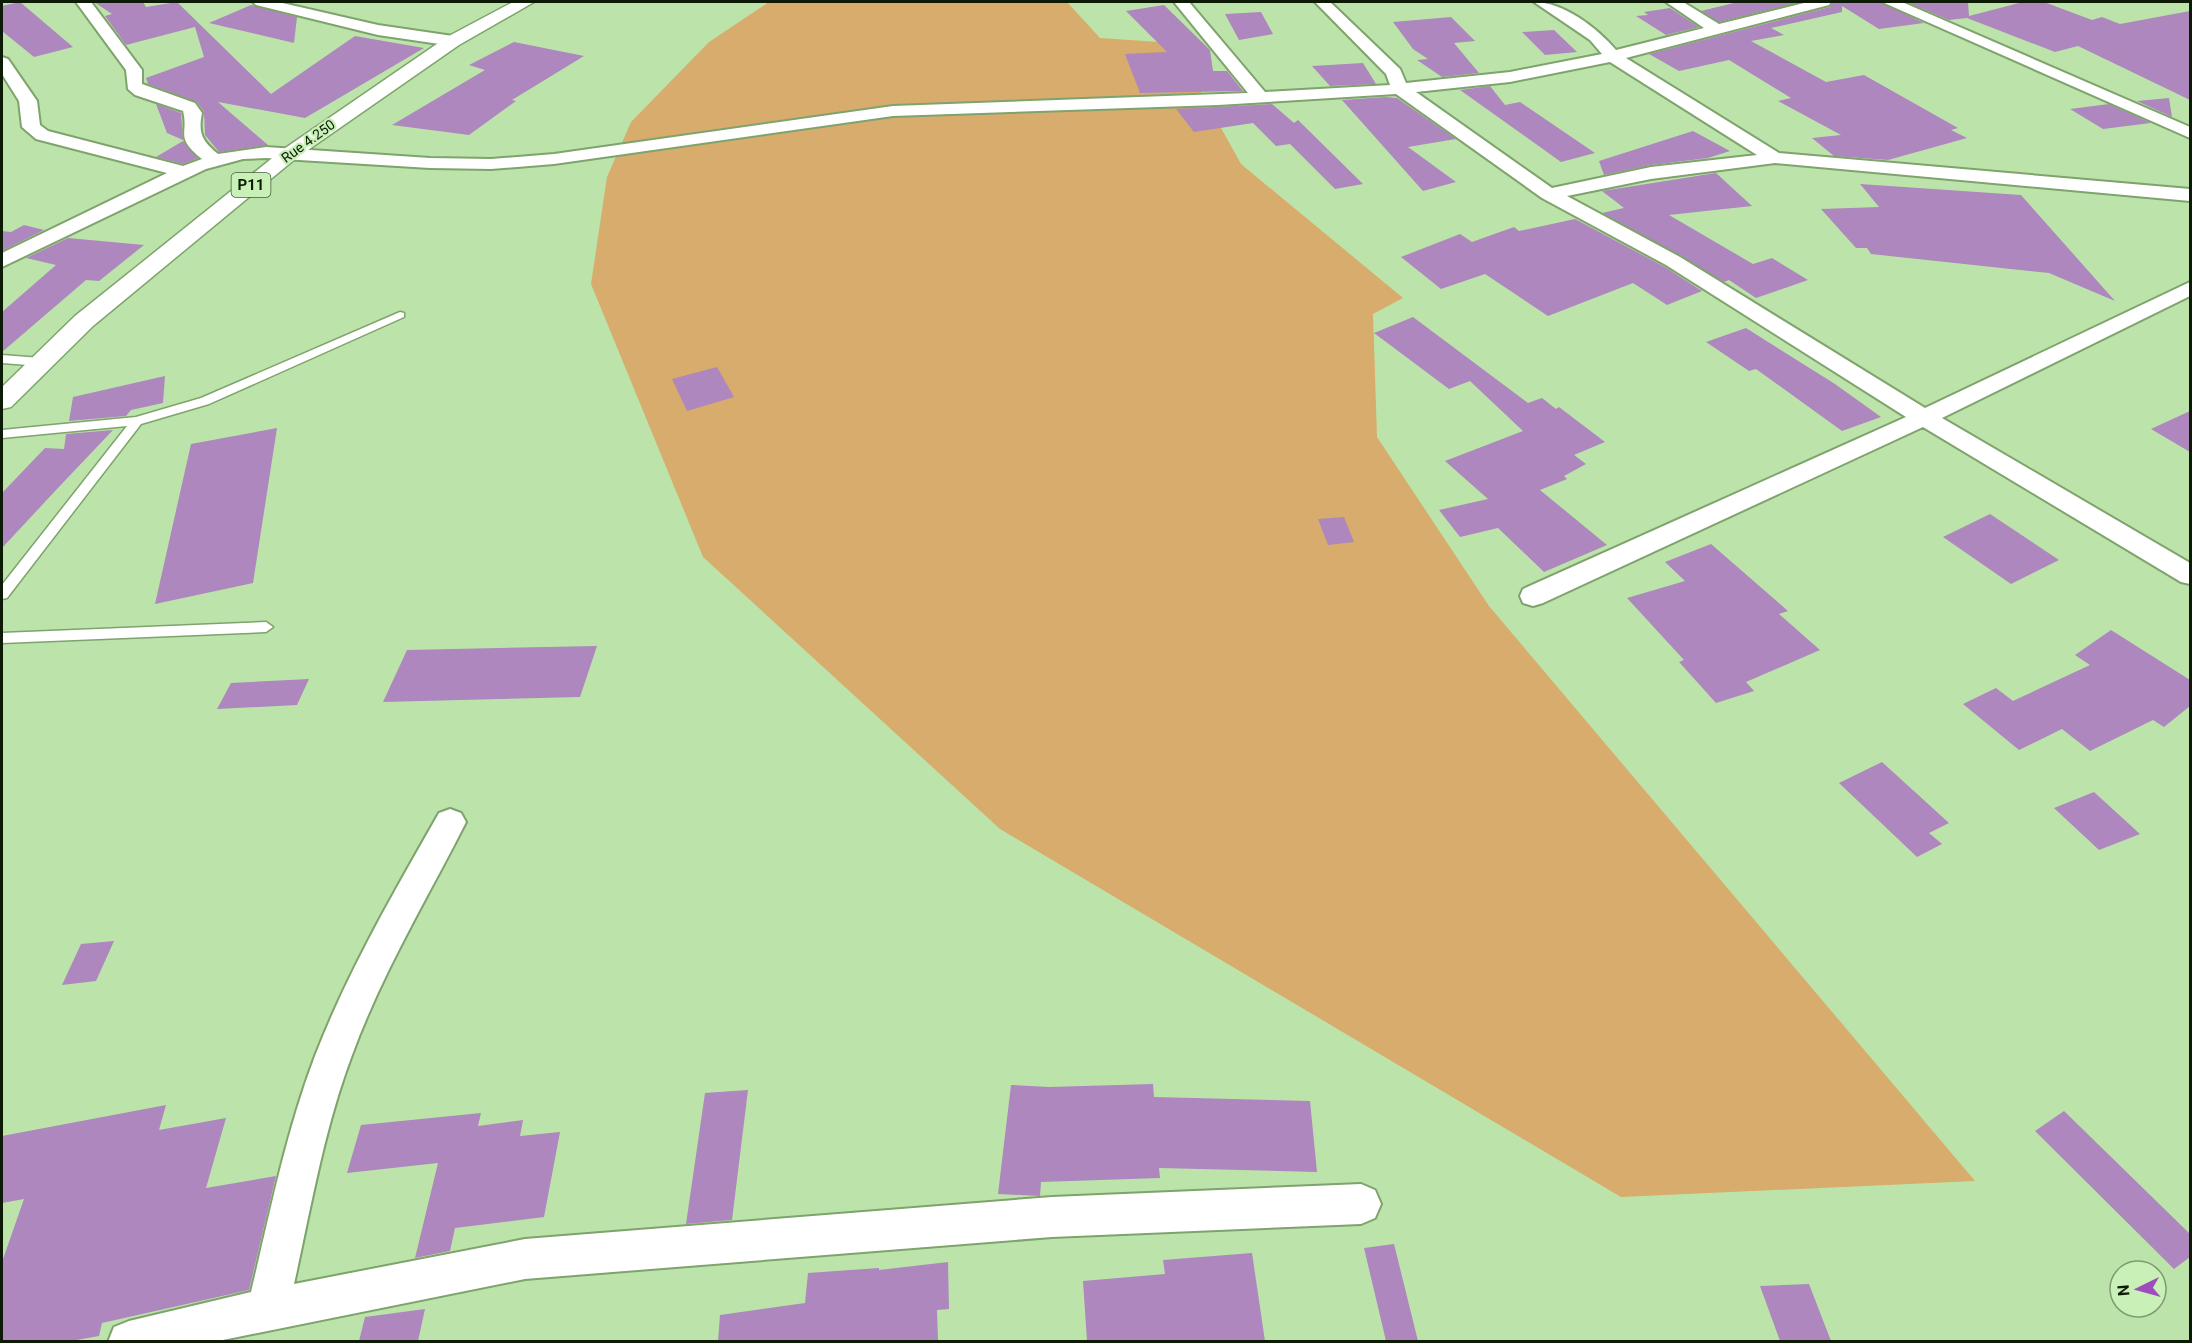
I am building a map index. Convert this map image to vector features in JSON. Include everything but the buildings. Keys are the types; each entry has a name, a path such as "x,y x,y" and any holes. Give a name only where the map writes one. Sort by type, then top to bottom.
{"main road":[{"name":"Rue 4.250","path":"2,401 84,321 288,155 453,41 525,2"}],"street":[{"path":"84,2 134,70 134,85 141,91 189,107 193,112 189,132 196,146 216,161"},
{"path":"261,2 378,30 453,41"},
{"path":"1181,2 1260,97"},
{"path":"1322,2 1394,72 1400,89 1549,194 1673,261 1924,418 2190,575"},
{"path":"1541,2 1596,37 1612,56 1775,158"},
{"path":"1673,2 1715,28"},
{"path":"2,261 183,171 243,153 266,150 288,155 430,164 491,164 554,159 893,111 1260,97 1400,89 1510,76 1612,56 1824,2"},
{"path":"1890,2 2190,133"},
{"path":"2,62 28,101 30,127 42,135 183,171"},
{"path":"1549,194 1651,173 1775,158 2190,195"},
{"path":"1533,596 1924,418 2190,288"},
{"path":"267,1310 313,1122 334,1056 377,954 450,822"},
{"path":"129,1341 267,1310 525,1259 1052,1217 1361,1204"}],"lane":[{"path":"2,434 137,421 206,401 400,315"},
{"path":"2,359 41,362"},
{"path":"2,594 137,421"},
{"path":"2,638 266,627"}],"shaded area":[{"path":"769,2 1067,2 1100,38 1174,43 1241,164 1403,298 1373,314 1377,437 1489,606 1975,1181 1621,1197 1000,829 703,557 591,284 607,177 631,122 709,42"}]}
